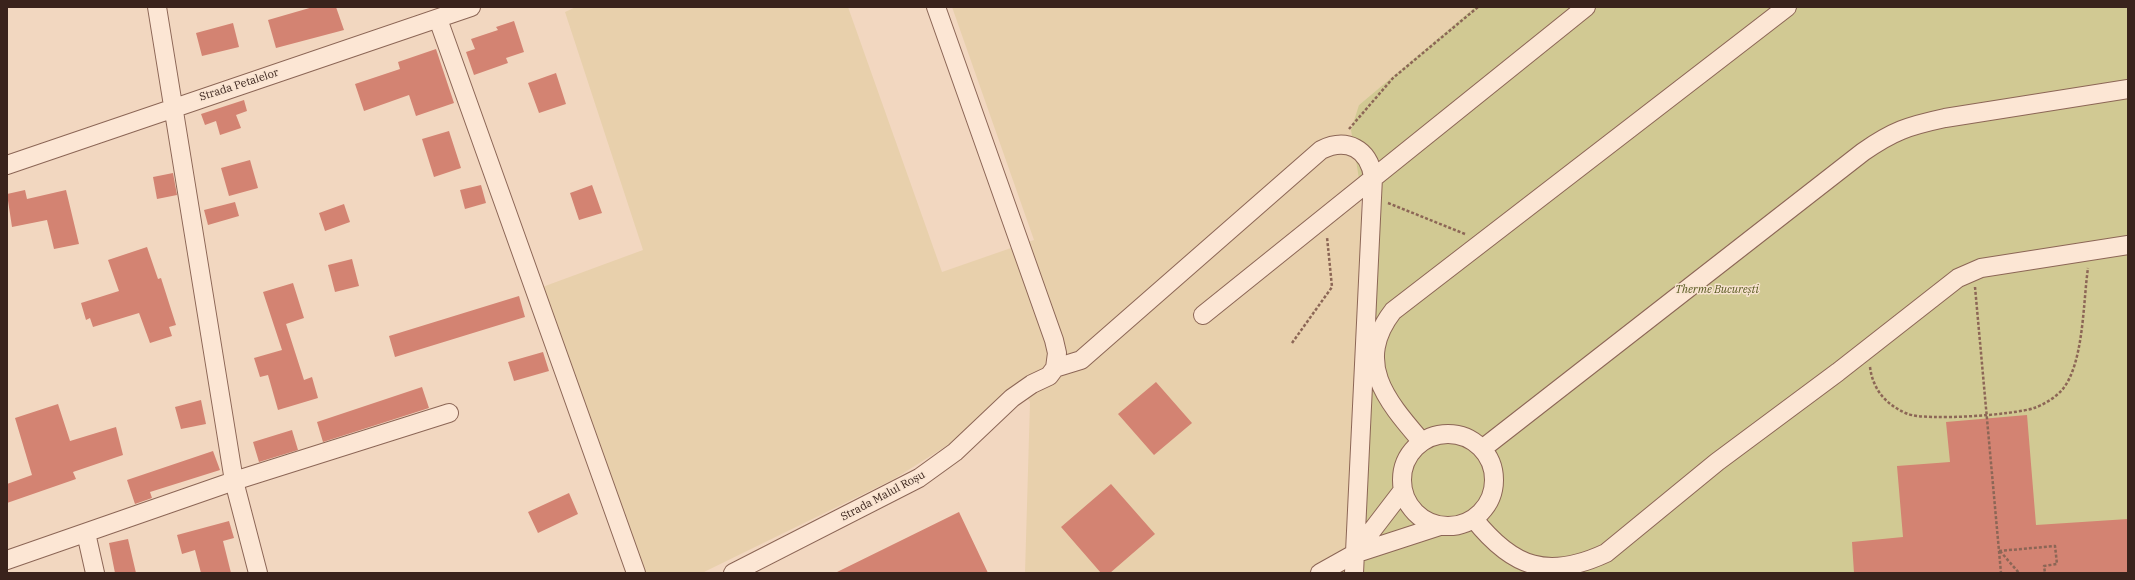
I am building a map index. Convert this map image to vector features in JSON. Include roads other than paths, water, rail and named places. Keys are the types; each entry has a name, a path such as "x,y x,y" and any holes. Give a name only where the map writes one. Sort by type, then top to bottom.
{"street":[{"path":"157,7 234,481 258,573"},
{"name":"Strada Petalelor","path":"7,165 471,7"},
{"path":"936,7 1054,340 1057,353 1055,368 1081,360 1321,150 1338,144 1348,144 1359,149 1371,166 1373,177 1354,573"},
{"path":"1203,315 1586,7"},
{"path":"1422,442 1393,407 1380,387 1376,371 1374,358 1379,334 1394,312 1483,241 1787,7"},
{"path":"438,19 636,573"},
{"path":"1482,449 1863,152 1895,131 1945,118 2128,89"},
{"path":"1474,518 1490,539 1507,556 1526,567 1561,573 1587,566 1606,553 1717,462 1838,372 1958,278 1973,271 2128,245"},
{"name":"Strada Malul Roșu","path":"733,573 919,478 955,452 1012,398 1032,384 1049,376 1055,368"},
{"path":"7,560 234,481 449,413"},
{"path":"1320,573 1354,554 1440,526 1458,525 1474,518 1488,504 1494,486 1492,466 1482,449 1464,437 1454,435 1432,437 1422,442 1412,452 1406,464 1402,482 1403,490 1408,503 1417,514 1440,526"},
{"path":"1354,554 1403,490"},
{"path":"86,533 95,573"}],"park label":[{"name":"Therme București","path":"1717,290"}]}
